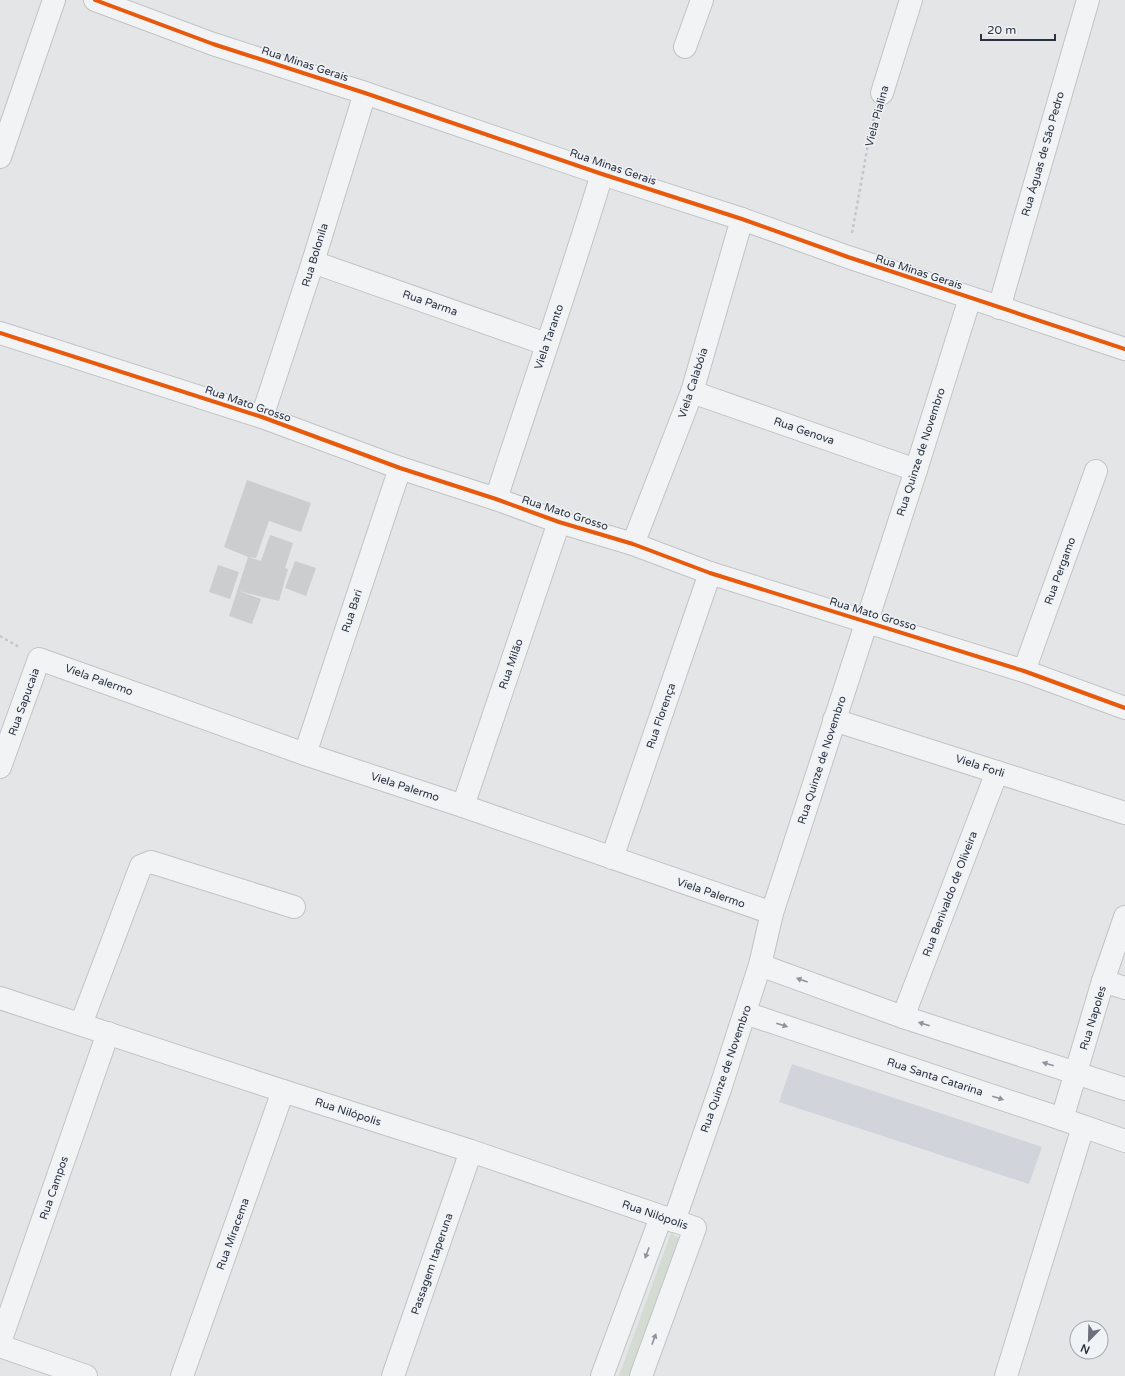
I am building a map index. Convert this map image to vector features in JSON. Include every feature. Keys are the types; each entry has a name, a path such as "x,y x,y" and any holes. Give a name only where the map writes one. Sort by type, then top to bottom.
{"street":[{"path":"0,157 54,0"},
{"name":"Rua Minas Gerais","path":"95,0 213,44 365,93 602,174 742,219 848,257 1125,349"},
{"path":"685,47 702,0"},
{"name":"Viela Pialina","path":"882,93 912,0"},
{"name":"Rua Águas de São Pedro","path":"999,308 1088,0"},
{"name":"Rua Bolonila","path":"262,417 313,262 365,93"},
{"name":"Viela Taranto","path":"496,499 546,344 576,260 602,174"},
{"name":"Viela Calabóia","path":"632,544 692,392 742,219"},
{"name":"Rua Parma","path":"313,262 546,344"},
{"name":"Rua Quinze de Novembro","path":"602,1376 667,1219 745,1013 760,965 772,913 916,470 970,298"},
{"name":"Rua Mato Grosso","path":"0,333 262,417 400,468 496,499 559,522 632,544 710,573 1024,672 1125,708"},
{"name":"Rua Genova","path":"692,392 916,470"},
{"name":"Rua Bari","path":"305,754 400,468"},
{"name":"Rua Pergamo","path":"1024,672 1096,471"},
{"name":"Rua Milão","path":"462,806 559,522"},
{"name":"Rua Florença","path":"612,858 710,573"},
{"name":"Viela Palermo","path":"39,659 305,754 462,806 772,913"},
{"name":"Rua Sapucaia","path":"0,767 39,659"},
{"name":"Viela Forli","path":"834,720 1125,813"},
{"name":"Rua Benivaldo de Oliveira","path":"903,1017 997,772"},
{"path":"81,1024 141,866 151,862 294,907"},
{"name":"Rua Napoles","path":"1062,1119 1103,981 1125,917"},
{"path":"760,965 903,1017 1125,1089"},
{"path":"1103,981 1125,988"},
{"name":"Rua Nilópolis","path":"0,998 471,1151 695,1228 641,1376"},
{"name":"Rua Santa Catarina","path":"745,1013 1125,1141"},
{"name":"Rua Campos","path":"0,1342 108,1033"},
{"name":"Rua Miracema","path":"182,1376 283,1091"},
{"path":"1006,1376 1083,1127"},
{"name":"Passagem Itaperuna","path":"393,1376 471,1151"},
{"path":"0,1346 86,1376"}],"shaded area":[{"path":"792,1064 1042,1147 1029,1184 779,1102"},
{"path":"671,1233 680,1239 630,1376 619,1376"}],"building":[{"path":"247,480 311,503 301,532 269,521 256,558 248,557 224,547"},
{"path":"270,535 293,543 285,568 288,569 279,601 239,591 261,599 252,624 229,616 248,557 261,561"},
{"path":"295,561 316,568 306,596 285,588"},
{"path":"218,565 239,572 230,599 209,592"}],"cycle path":[{"path":"95,0 213,44 365,93 602,174 742,219 848,257 1125,349"},
{"path":"0,333 262,417 400,468 496,499 559,522 633,544 710,573 1024,671 1125,708"}]}
